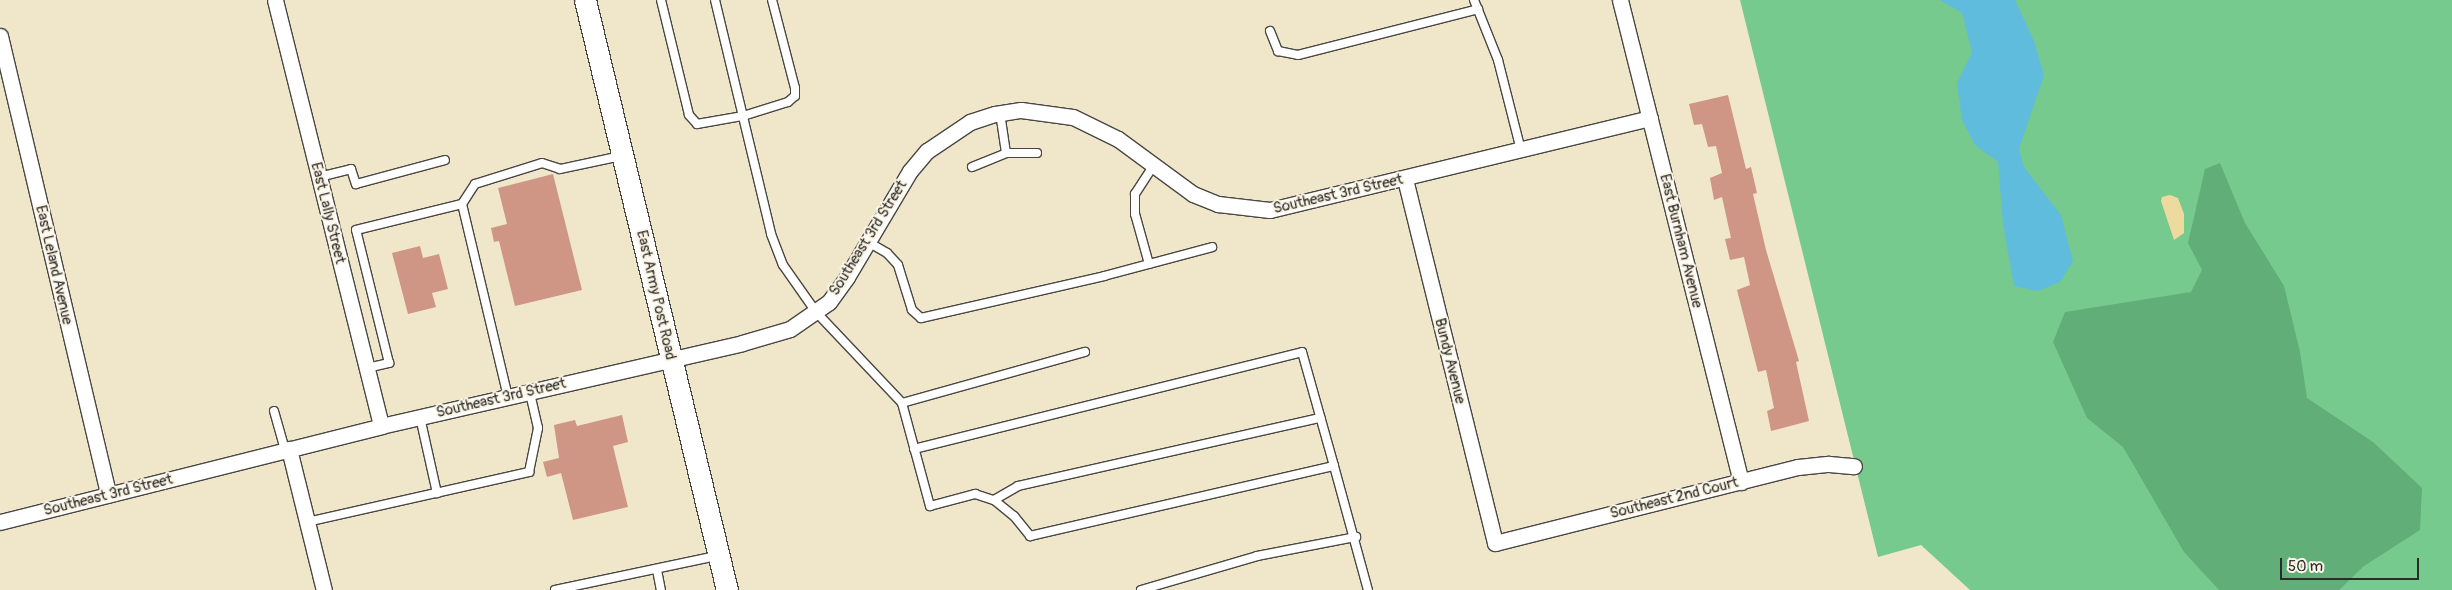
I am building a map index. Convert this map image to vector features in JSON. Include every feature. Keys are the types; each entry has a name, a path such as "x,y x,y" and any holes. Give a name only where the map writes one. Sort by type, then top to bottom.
{"main road":[{"name":"East Army Post Road","path":"586,0 728,590"}],"street":[{"name":"East Lally Street","path":"275,0 381,426"},
{"name":"East Burnham Avenue","path":"1620,0 1741,482"},
{"name":"East Leland Avenue","path":"0,36 108,494"},
{"name":"Southeast 3rd Street","path":"0,522 381,426 767,337 790,329 816,312 848,277 902,182 927,151 970,122 1000,113 1048,111 1073,116 1102,129 1193,194 1244,209 1297,206 1650,118"},
{"name":"Bundy Avenue","path":"1405,179 1495,543"},
{"path":"287,450 324,590"},
{"name":"Southeast 2nd Court","path":"1495,543 1798,467 1829,464 1854,466"}],"lane":[{"path":"660,0 693,121 706,124 743,116 788,102 794,96 795,88 772,0"},
{"path":"714,0 774,242 783,265 816,312 902,403 930,506 975,494 994,500 1014,516 1030,536 1334,466"},
{"path":"1474,0 1498,60 1522,150"},
{"path":"1270,31 1278,51 1298,56 1478,9"},
{"path":"1000,113 1006,153"},
{"path":"972,167 1006,153 1037,153"},
{"path":"367,368 389,363 356,230 462,204 475,184 542,163 560,169 623,156"},
{"path":"319,177 351,169 356,184 445,160"},
{"path":"1148,264 1135,214 1135,194 1153,166"},
{"path":"462,204 508,397"},
{"path":"868,242 888,253 898,265 912,310 921,318 1212,247"},
{"path":"902,403 1085,352"},
{"path":"914,449 1302,352 1356,537 1368,590"},
{"path":"307,522 529,472 538,428 530,392"},
{"path":"274,411 287,450"},
{"path":"420,417 437,493"},
{"path":"994,500 1018,486 1320,418"},
{"path":"1141,590 1257,556 1356,537"},
{"path":"555,590 657,570 719,555"},
{"path":"657,570 661,590"}],"green space":[{"path":"1740,0 2452,0 2452,590 1970,590 1921,545 1878,557"},
{"path":"2220,163 2245,223 2284,286 2300,352 2307,398 2373,442 2422,488 2420,530 2364,566 2339,590 2219,590 2184,552 2123,447 2087,418 2053,342 2065,312 2191,292 2202,270 2188,243 2205,169"}],"sand":[{"path":"2170,195 2178,198 2184,214 2184,233 2174,240 2161,201 2162,197"}],"water":[{"path":"1940,0 2015,0 2034,41 2044,75 2019,149 2024,167 2061,215 2073,261 2060,282 2038,291 2014,286 2003,225 1998,162 1975,145 1962,120 1957,83 1972,52 1962,13"}],"building":[{"path":"1728,95 1746,169 1751,167 1757,193 1753,194 1766,250 1799,361 1796,362 1809,421 1771,431 1767,411 1774,408 1766,370 1758,372 1737,290 1750,285 1744,257 1730,260 1725,239 1731,238 1722,197 1714,200 1710,178 1722,173 1716,146 1708,147 1702,124 1694,125 1689,104"},
{"path":"553,174 582,290 515,306 499,241 494,242 491,228 507,224 498,188"},
{"path":"420,246 423,258 439,254 448,289 432,293 436,307 408,314 392,253"},
{"path":"622,415 628,442 613,446 628,507 573,520 561,473 547,477 543,462 559,458 554,425 575,420 577,426"}]}
